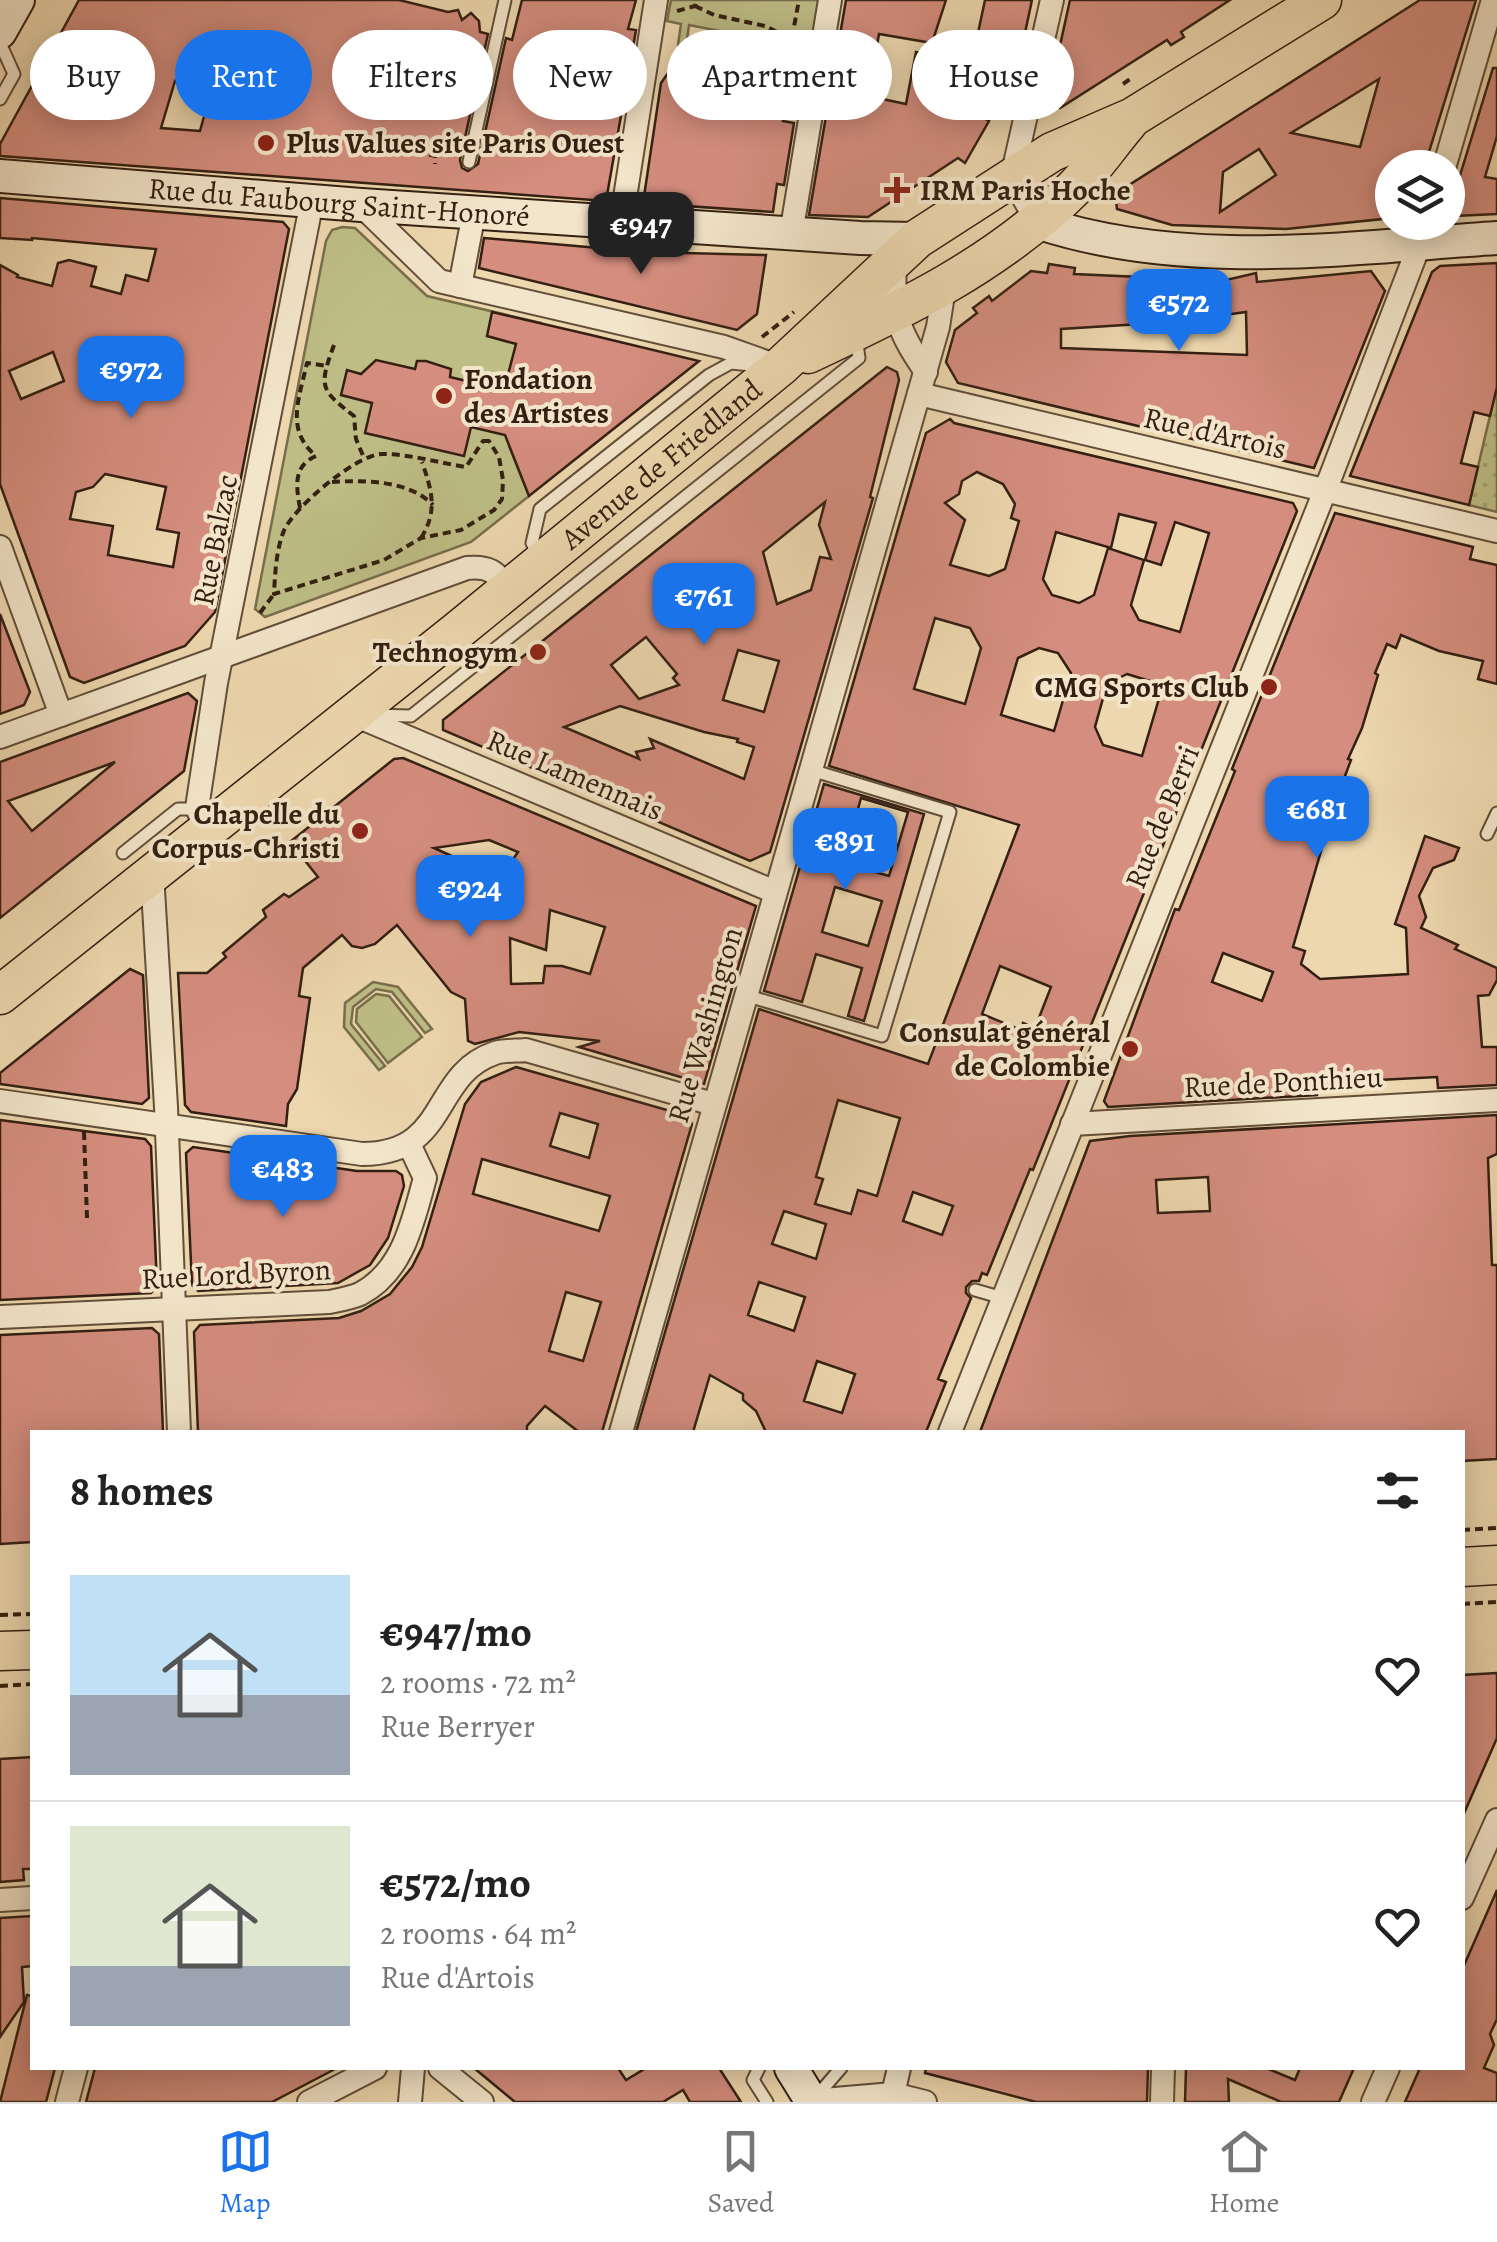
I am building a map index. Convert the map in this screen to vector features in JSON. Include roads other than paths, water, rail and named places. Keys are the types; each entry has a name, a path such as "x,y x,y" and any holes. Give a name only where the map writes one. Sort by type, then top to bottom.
{"main road":[{"path":"1128,100 1322,0"},
{"name":"Avenue de Friedland","path":"0,995 137,863 209,819 352,714 780,368 906,249 1128,100"},
{"name":"Avenue de Friedland","path":"780,368 944,288 1037,222 1075,187 1128,100"},
{"path":"1465,1568 1497,1566"},
{"path":"0,1652 30,1650"}],"street":[{"path":"791,234 830,0"},
{"path":"1052,0 1012,177 1037,222 1070,232 1176,250 1278,252 1375,239"},
{"path":"1449,150 1494,0"},
{"path":"621,223 662,7"},
{"name":"Rue du Faubourg Saint-Honoré","path":"0,176 312,202 464,208 791,234 906,249"},
{"name":"Rue Balzac","path":"209,819 222,656 312,202"},
{"path":"361,205 439,280 724,347 780,368"},
{"path":"460,286 464,208"},
{"path":"1465,236 1497,238"},
{"name":"Rue de Berri","path":"951,1430 1422,240"},
{"path":"906,249 895,314 922,383"},
{"name":"Rue Washington","path":"622,1430 938,327 944,288"},
{"name":"Rue d'Artois","path":"922,383 1497,531"},
{"path":"0,547 61,715"},
{"path":"0,737 467,568 492,570 508,588"},
{"name":"Rue Lamennais","path":"352,714 776,892"},
{"path":"137,863 167,1126 179,1430"},
{"path":"0,1101 362,1154 386,1154 409,1144 434,1120 453,1085 471,1065 496,1052 526,1050 713,1104"},
{"name":"Rue de Ponthieu","path":"1072,1124 1497,1100"},
{"name":"Rue Lord Byron","path":"0,1317 329,1302 360,1294 384,1275 406,1245 425,1178 409,1144"},
{"path":"1465,1891 1497,1820"},
{"path":"0,1900 30,1898"},
{"path":"68,2102 76,2070"},
{"path":"309,2102 371,2070"},
{"path":"410,2102 413,2070"},
{"path":"442,2070 482,2102"},
{"path":"792,2070 812,2102 893,2094 924,2102"},
{"path":"893,2094 899,2070"},
{"path":"1162,2102 1164,2070"},
{"path":"1372,2102 1387,2070"}],"lane":[{"path":"469,162 505,0"},
{"path":"0,99 14,74 4,27"},
{"name":"Avenue de Friedland","path":"352,714 411,716 859,358 855,332"},
{"path":"745,995 882,1036 950,812 811,770"},
{"path":"1488,834 1497,813"},
{"path":"975,1290 1004,1298"},
{"path":"758,2070 753,2080 766,2102"},
{"path":"812,2102 839,2070"}],"place":[{"name":"Plus Values site Paris Ouest","path":"266,143"},
{"name":"IRM Paris Hoche","path":"897,190"},
{"name":"Fondation des Artistes","path":"444,396"},
{"name":"Technogym","path":"538,652"},
{"name":"CMG Sports Club","path":"1269,687"},
{"name":"Chapelle du Corpus-Christi","path":"360,831"},
{"name":"Consulat général de Colombie","path":"1130,1049"}]}
